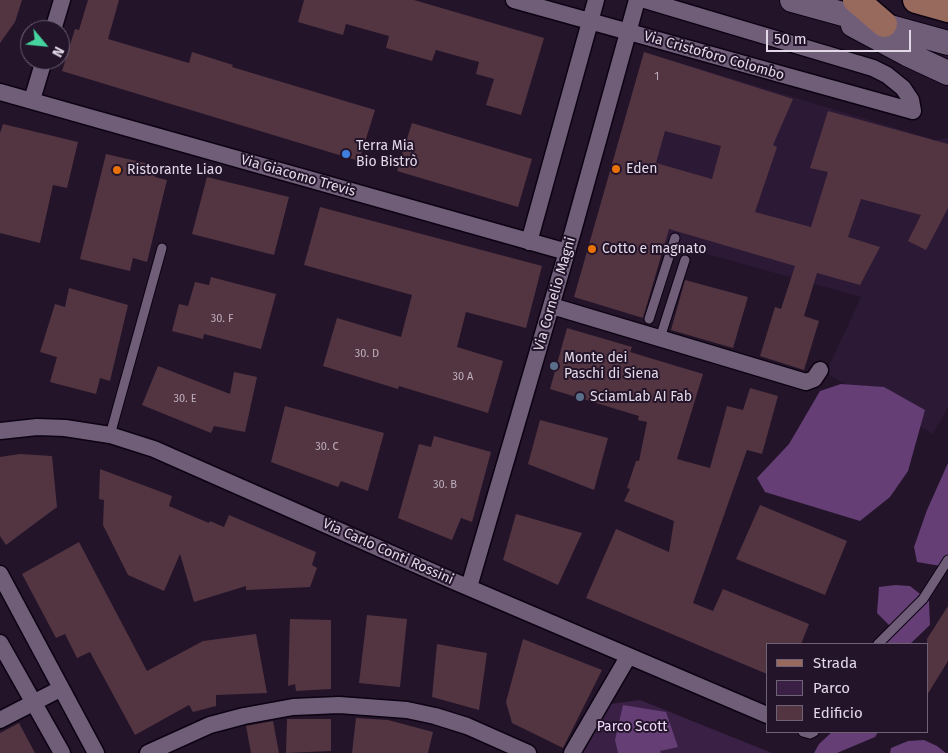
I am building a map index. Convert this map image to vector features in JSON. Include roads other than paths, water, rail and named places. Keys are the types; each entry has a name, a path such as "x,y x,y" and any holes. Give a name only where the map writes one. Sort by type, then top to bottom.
{"main road":[{"path":"792,0 948,43"},
{"path":"856,0 884,24"},
{"path":"916,0 948,9"},
{"path":"825,8 888,45 948,73"}],"street":[{"path":"56,20 62,0"},
{"name":"Via Cristoforo Colombo","path":"514,0 913,111 911,100 903,88 887,74 873,68 645,0"},
{"path":"529,242 596,0"},
{"name":"Via Cornelio Magni","path":"469,587 552,306 637,0"},
{"path":"32,100 41,70"},
{"name":"Via Giacomo Trevis","path":"0,92 567,252"},
{"path":"552,306 806,382 814,379 820,370"},
{"name":"Via Carlo Conti Rossini","path":"0,431 51,427 110,435 176,458 628,657 766,715"},
{"path":"0,574 96,753"},
{"path":"0,644 62,753"},
{"path":"572,753 628,657"},
{"path":"0,720 60,689"},
{"path":"148,753 203,728 244,716 293,707 339,705 407,710 435,716 468,726 528,753"}],"lane":[{"path":"649,319 675,238"},
{"path":"110,435 162,248"},
{"path":"660,338 685,260"},
{"path":"879,643 923,599 948,560"}],"place":[{"name":"Terra Mia Bio Bistrò","path":"346,154"},
{"name":"Eden","path":"616,169"},
{"name":"Ristorante Liao","path":"117,170"},
{"name":"Cotto e magnato","path":"592,249"},
{"name":"Monte dei Paschi di Siena","path":"554,366"},
{"name":"SciamLab AI Fab","path":"580,397"}],"park label":[{"name":"Parco Scott","path":"632,727"}]}
